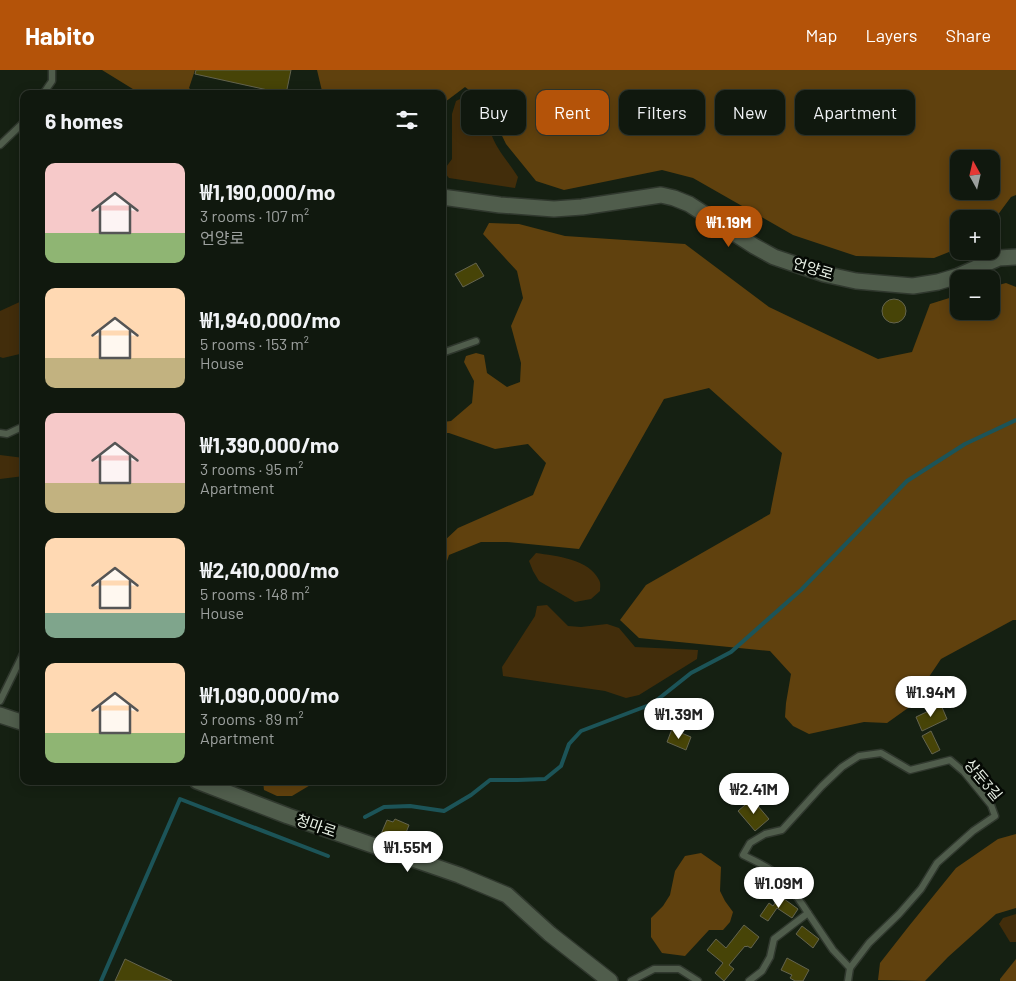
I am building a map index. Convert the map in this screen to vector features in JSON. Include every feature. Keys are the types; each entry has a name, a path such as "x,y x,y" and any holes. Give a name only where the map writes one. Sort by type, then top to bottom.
{"street":[{"name":"언양로","path":"446,197 500,206 554,209 582,207 661,195 690,204 774,257 824,274 856,281 913,286 938,282 958,276 999,258 1016,256"},
{"path":"0,715 20,722"},
{"name":"청마로","path":"207,785 288,816 460,876 507,895 550,934 610,981"}],"lane":[{"path":"46,90 52,80 52,70"},
{"path":"0,145 20,126"},
{"path":"446,352 476,341"},
{"path":"0,433 7,434 20,428"},
{"path":"0,701 20,660"},
{"name":"상둔3길","path":"808,913 797,896 782,880 767,868 742,855 750,843 765,834 782,830 822,786 842,767 859,756 881,753 910,770 950,760 964,772 991,805 995,816 974,831 937,863 921,889 899,914 869,942 850,968 848,981"},
{"path":"749,981 762,971 770,956 774,940 808,913 833,950 850,968"},
{"path":"631,981 654,969 679,969 698,981"}],"shaded area":[{"path":"102,70 195,70 189,88 191,90 134,90"},
{"path":"317,70 1016,70 1016,195 1011,197 1000,212 1000,210 950,210 950,252 934,258 856,256 793,235 693,178 662,170 564,190 536,181 506,144 502,135 526,135 526,90 469,90 465,87 446,101 446,90 322,90"},
{"path":"461,98 461,135 492,135 498,148 518,177 515,188 449,178 446,174 446,167 452,159 452,114 456,101"},
{"path":"489,223 519,224 565,236 685,244 769,307 878,359 912,352 930,304 950,298 950,320 1000,320 1000,285 1006,283 1016,287 1016,620 941,659 908,708 887,723 864,722 809,734 793,726 785,717 791,674 770,651 639,638 620,620 646,585 770,514 782,453 709,388 664,399 579,549 507,542 481,542 449,555 446,564 446,539 458,528 533,495 546,463 528,444 495,449 446,433 446,422 451,421 472,403 474,381 464,362 466,356 476,353 484,355 487,373 507,387 520,382 521,363 511,326 523,298 517,271 483,234"},
{"path":"20,302 20,354 0,357 0,311"},
{"path":"0,455 20,458 20,476 0,479"},
{"path":"536,553 571,560 588,567 599,580 600,591 591,599 575,602 539,581 529,561"},
{"path":"547,605 568,626 581,627 607,624 619,628 635,647 698,650 697,659 639,695 626,698 605,691 503,676 502,667 535,616 537,606"},
{"path":"263,785 310,785 292,796 277,796 264,790"},
{"path":"1016,834 1016,908 996,914 948,957 925,981 878,980 880,963 956,868 998,839"},
{"path":"701,853 721,867 720,891 733,912 730,922 723,930 709,930 685,956 662,953 651,937 651,918 663,906 670,895 675,871 685,856"},
{"path":"1016,914 1016,942 1010,942 999,924 1003,918"},
{"path":"1016,959 1016,981 1000,981 1000,979"}],"building":[{"path":"196,70 291,70 287,90 268,90 195,74"},
{"path":"476,263 484,276 463,287 455,274"},
{"path":"894,299 902,303 906,311 902,319 894,323 886,319 882,311 886,303"},
{"path":"941,705 947,719 922,731 916,717"},
{"path":"672,729 691,737 686,750 667,742"},
{"path":"931,731 940,750 932,754 922,736"},
{"path":"752,799 769,819 755,831 738,811"},
{"path":"395,819 409,825 402,843 381,834 387,820 393,822"},
{"path":"780,896 798,909 792,918 777,908 768,921 760,916 769,903 773,906"},
{"path":"744,925 759,937 751,948 745,946 729,965 734,969 724,981 715,973 723,963 707,950 716,939 726,948"},
{"path":"802,926 819,939 813,948 796,934"},
{"path":"787,958 809,970 803,981 795,981 790,978 792,975 781,970"},
{"path":"125,959 148,970 172,981 115,981"}],"waterway":[{"path":"365,817 384,807 410,806 444,811 471,795 490,780 545,779 561,766 569,744 581,731 652,704 691,673 731,652 801,590 907,481 965,444 1016,420"},
{"path":"101,981 180,799 328,856"}]}
